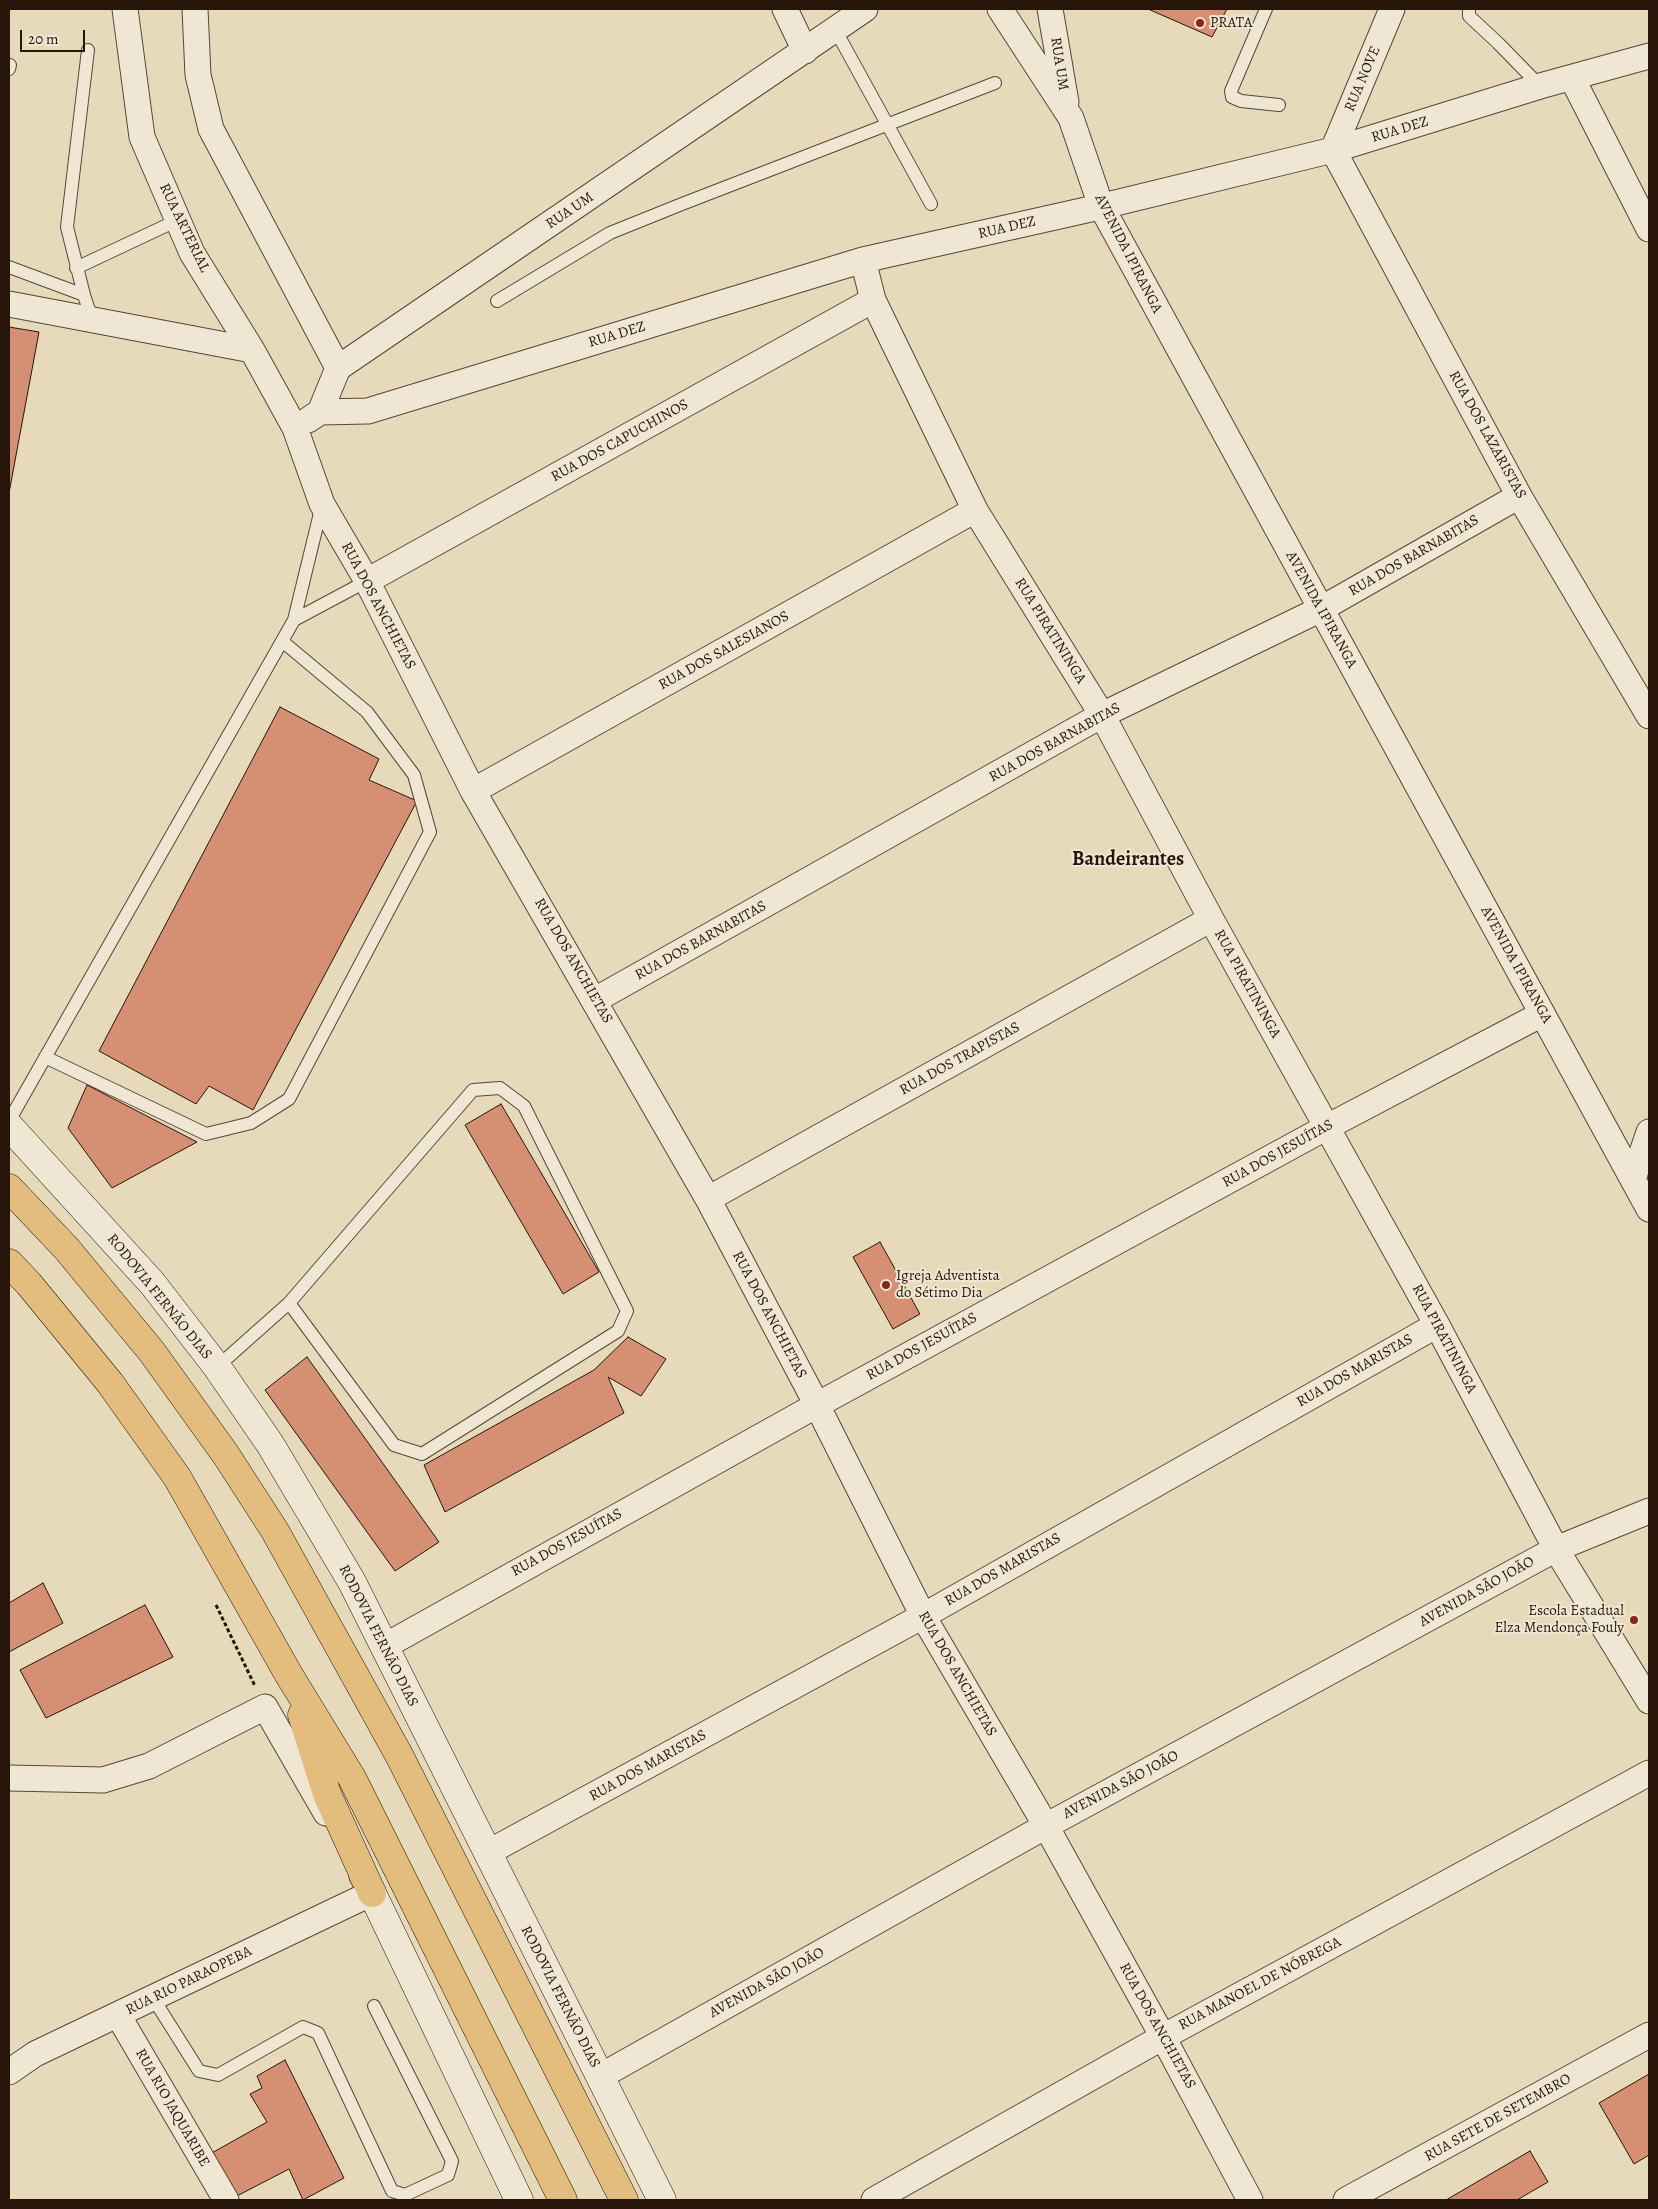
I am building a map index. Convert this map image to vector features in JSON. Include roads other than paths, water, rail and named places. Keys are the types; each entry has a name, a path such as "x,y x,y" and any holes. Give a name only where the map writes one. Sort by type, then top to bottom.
{"highway":[{"path":"9,1188 66,1248 152,1352 226,1455 275,1531 399,1755 624,2200"},
{"path":"9,1263 29,1284 110,1382 177,1477 289,1675 352,1778 563,2200"},
{"path":"289,1675 327,1794 372,1893"}],"street":[{"name":"RUA ARTERIAL","path":"125,9 142,137 192,252 252,350 295,428"},
{"path":"195,9 198,75 211,129 338,368 320,412 295,428"},
{"path":"785,9 805,51"},
{"name":"RUA UM","path":"338,368 836,31 865,9"},
{"name":"AVENIDA IPIRANGA","path":"1000,9 1071,118 1100,206 1649,1209"},
{"name":"RUA UM","path":"1050,9 1065,101 1071,118"},
{"name":"RUA NOVE","path":"1333,150 1392,9"},
{"name":"RUA DEZ","path":"320,412 368,411 863,260 1333,150 1540,86 1572,78 1648,53"},
{"path":"1572,78 1649,229"},
{"name":"RUA DOS LAZARISTAS","path":"1333,150 1519,496 1649,716"},
{"name":"RUA PIRATININGA","path":"863,260 873,300 975,510 1102,715 1211,919 1436,1325 1556,1549 1649,1700"},
{"name":"RUA DOS CAPUCHINOS","path":"367,581 873,300"},
{"path":"9,304 252,350"},
{"name":"RUA DOS ANCHIETAS","path":"295,428 322,504 367,581 473,791 596,1000 708,1199 817,1405 923,1616 1046,1826 1163,2036 1250,2200"},
{"name":"RUA DOS BARNABITAS","path":"596,1000 1102,715 1321,609 1519,496"},
{"name":"RUA DOS SALESIANOS","path":"473,791 975,510"},
{"name":"RUA DOS TRAPISTAS","path":"708,1199 1211,919"},
{"name":"RUA DOS JESUÍTAS","path":"385,1646 817,1405 1327,1127 1542,1014"},
{"name":"RODOVIA FERNÃO DIAS","path":"9,1126 152,1283 217,1367 270,1444 352,1582 662,2200"},
{"path":"1633,1179 1649,1132"},
{"name":"RUA DOS MARISTAS","path":"487,1853 923,1616 1436,1325"},
{"name":"AVENIDA SÃO JOÃO","path":"601,2076 1046,1826 1556,1549 1649,1511"},
{"path":"9,1778 103,1780 148,1766 265,1707 372,1893 519,2200"},
{"name":"RUA MANOEL DE NÓBREGA","path":"874,2200 1163,2036 1649,1773"},
{"name":"RUA RIO PARAOPEBA","path":"9,2072 35,2054 372,1893"},
{"name":"RUA RIO JAQUARIBE","path":"118,2015 226,2200"},
{"name":"RUA SETE DE SETEMBRO","path":"1346,2200 1649,2035"}],"lane":[{"path":"1266,9 1231,91 1232,97 1241,101 1279,104"},
{"path":"1469,9 1469,16 1540,86"},
{"path":"836,31 930,204"},
{"path":"88,50 67,227 76,268 92,319"},
{"path":"498,301 610,234 682,204 994,83"},
{"path":"76,268 178,220"},
{"path":"9,267 84,296"},
{"path":"9,1121 294,620 322,504"},
{"path":"294,620 367,581"},
{"path":"45,1057 206,1134 251,1123 289,1099 430,832 414,775 366,712 282,641"},
{"path":"217,1367 289,1303 473,1090 500,1088 524,1106 627,1311 618,1331 422,1454 394,1445 289,1303"},
{"path":"153,1998 198,2071 218,2074 303,2027 318,2034 392,2191 405,2195 448,2175 452,2161 374,2006"}],"place":[{"name":"PRATA","path":"1200,23"},
{"name":"Igreja Adventista do Sétimo Dia","path":"886,1285"},
{"name":"Escola Estadual Elza Mendonça Fouly","path":"1634,1620"}],"district":[{"name":"Bandeirantes","path":"1128,860"}]}
